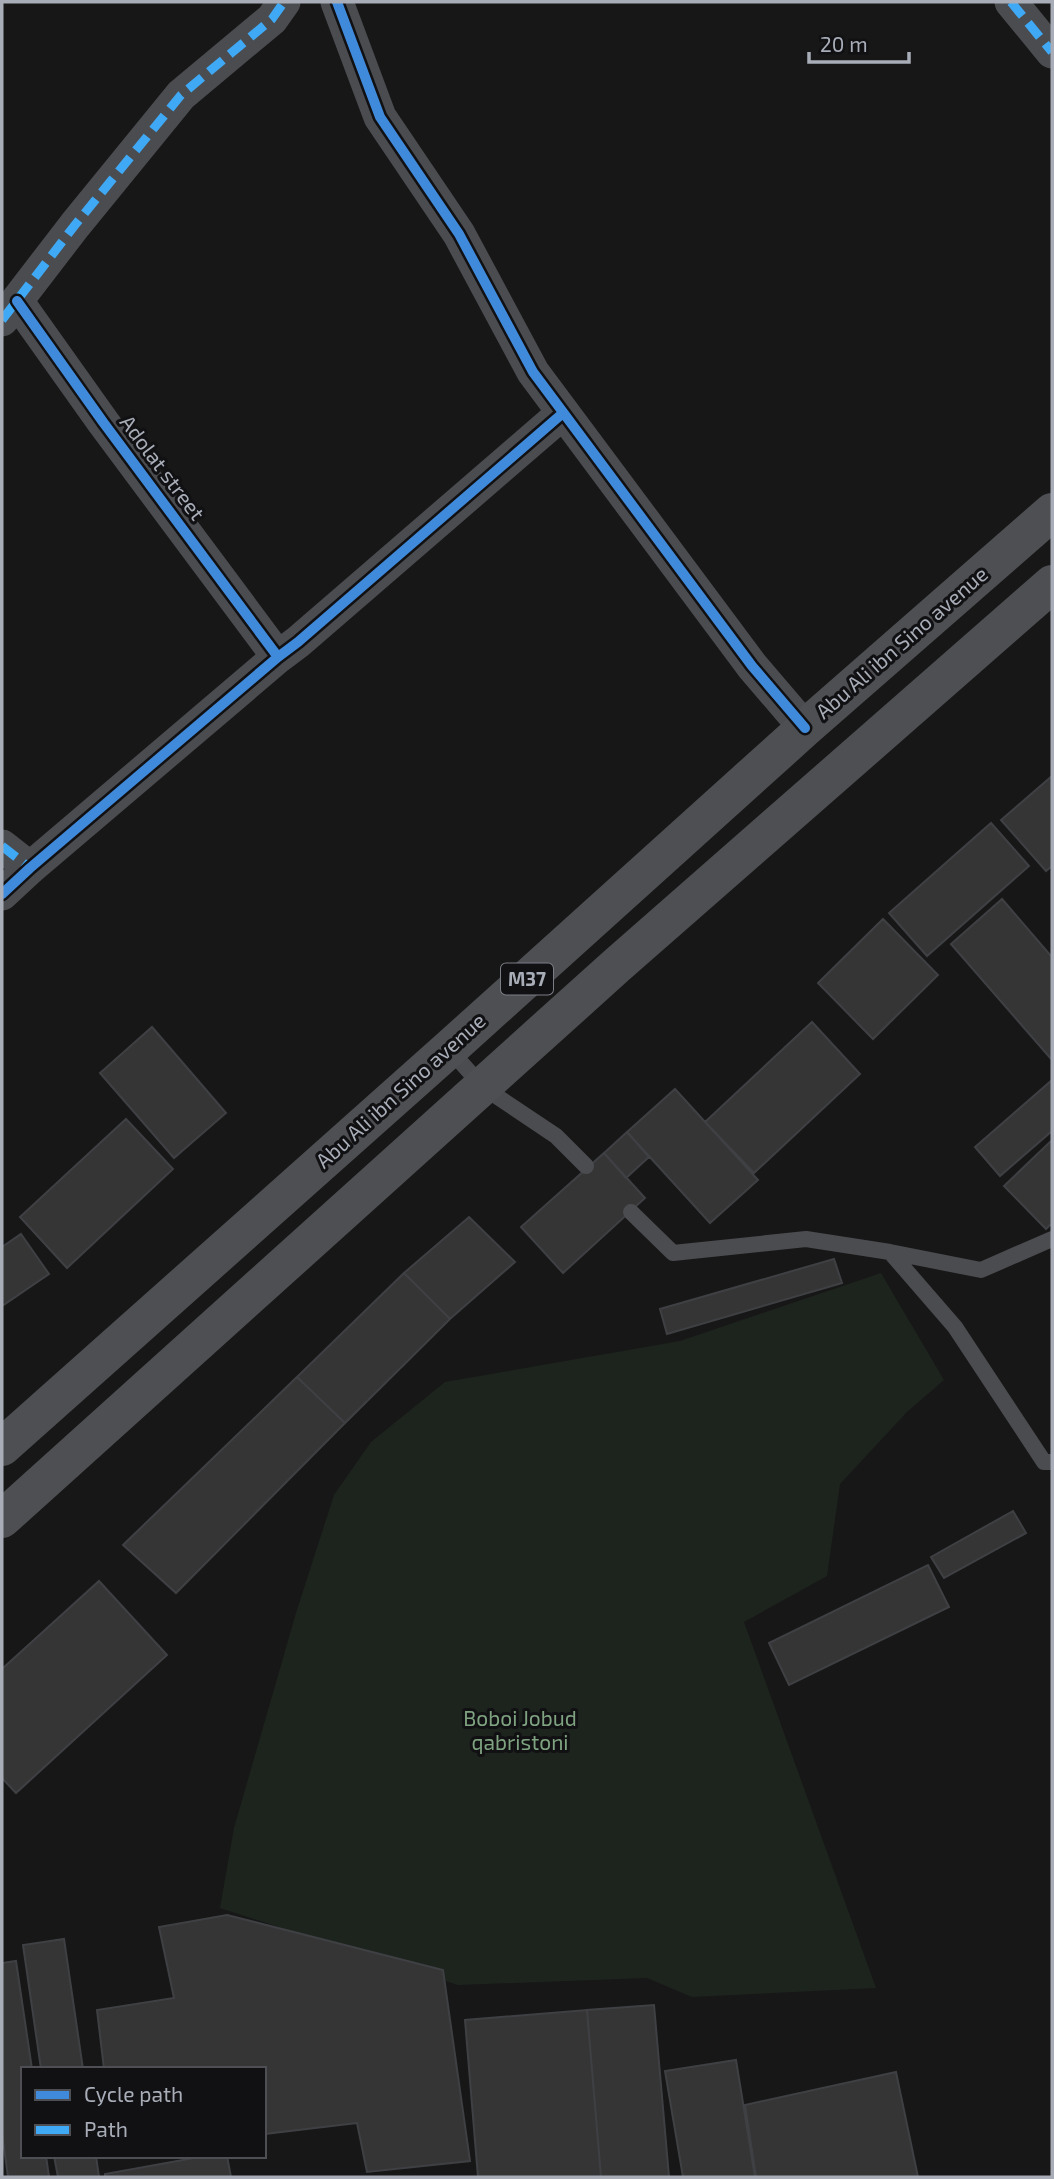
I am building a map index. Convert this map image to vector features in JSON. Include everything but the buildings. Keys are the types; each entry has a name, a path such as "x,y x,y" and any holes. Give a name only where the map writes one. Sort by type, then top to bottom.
{"main road":[{"name":"Abu Ali ibn Sino avenue","path":"2,1447 805,728 1052,512"},
{"name":"M37","path":"2,1519 616,966 1052,583"}],"street":[{"name":"Adolat street","path":"278,656 103,422 10,311 75,225 181,95 272,19 284,2"},
{"path":"337,2 380,117 459,234 533,372 752,666 805,728"},
{"path":"1011,2 1052,52"},
{"path":"2,894 563,413"},
{"path":"2,846 30,868"}],"lane":[{"path":"449,1049 483,1087 556,1136 586,1166"},
{"path":"631,1212 673,1253 806,1239 981,1270 1052,1239"},
{"path":"890,1252 955,1328 1044,1462 1052,1462"}],"green space":[{"name":"Boboi Jobud qabristoni","path":"881,1273 944,1380 907,1412 840,1484 827,1576 744,1622 876,1988 692,1997 647,1978 458,1985 220,1908 234,1828 296,1613 334,1495 371,1442 445,1382 680,1341"}],"marked path":[{"path":"2,320 181,95 272,19 284,2"},
{"path":"1011,2 1052,52"},
{"path":"2,846 30,868"}],"cycle path":[{"path":"337,2 380,117 459,234 533,372 752,666 805,728"},
{"path":"17,301 103,422 278,657"},
{"path":"2,894 563,413"}]}
